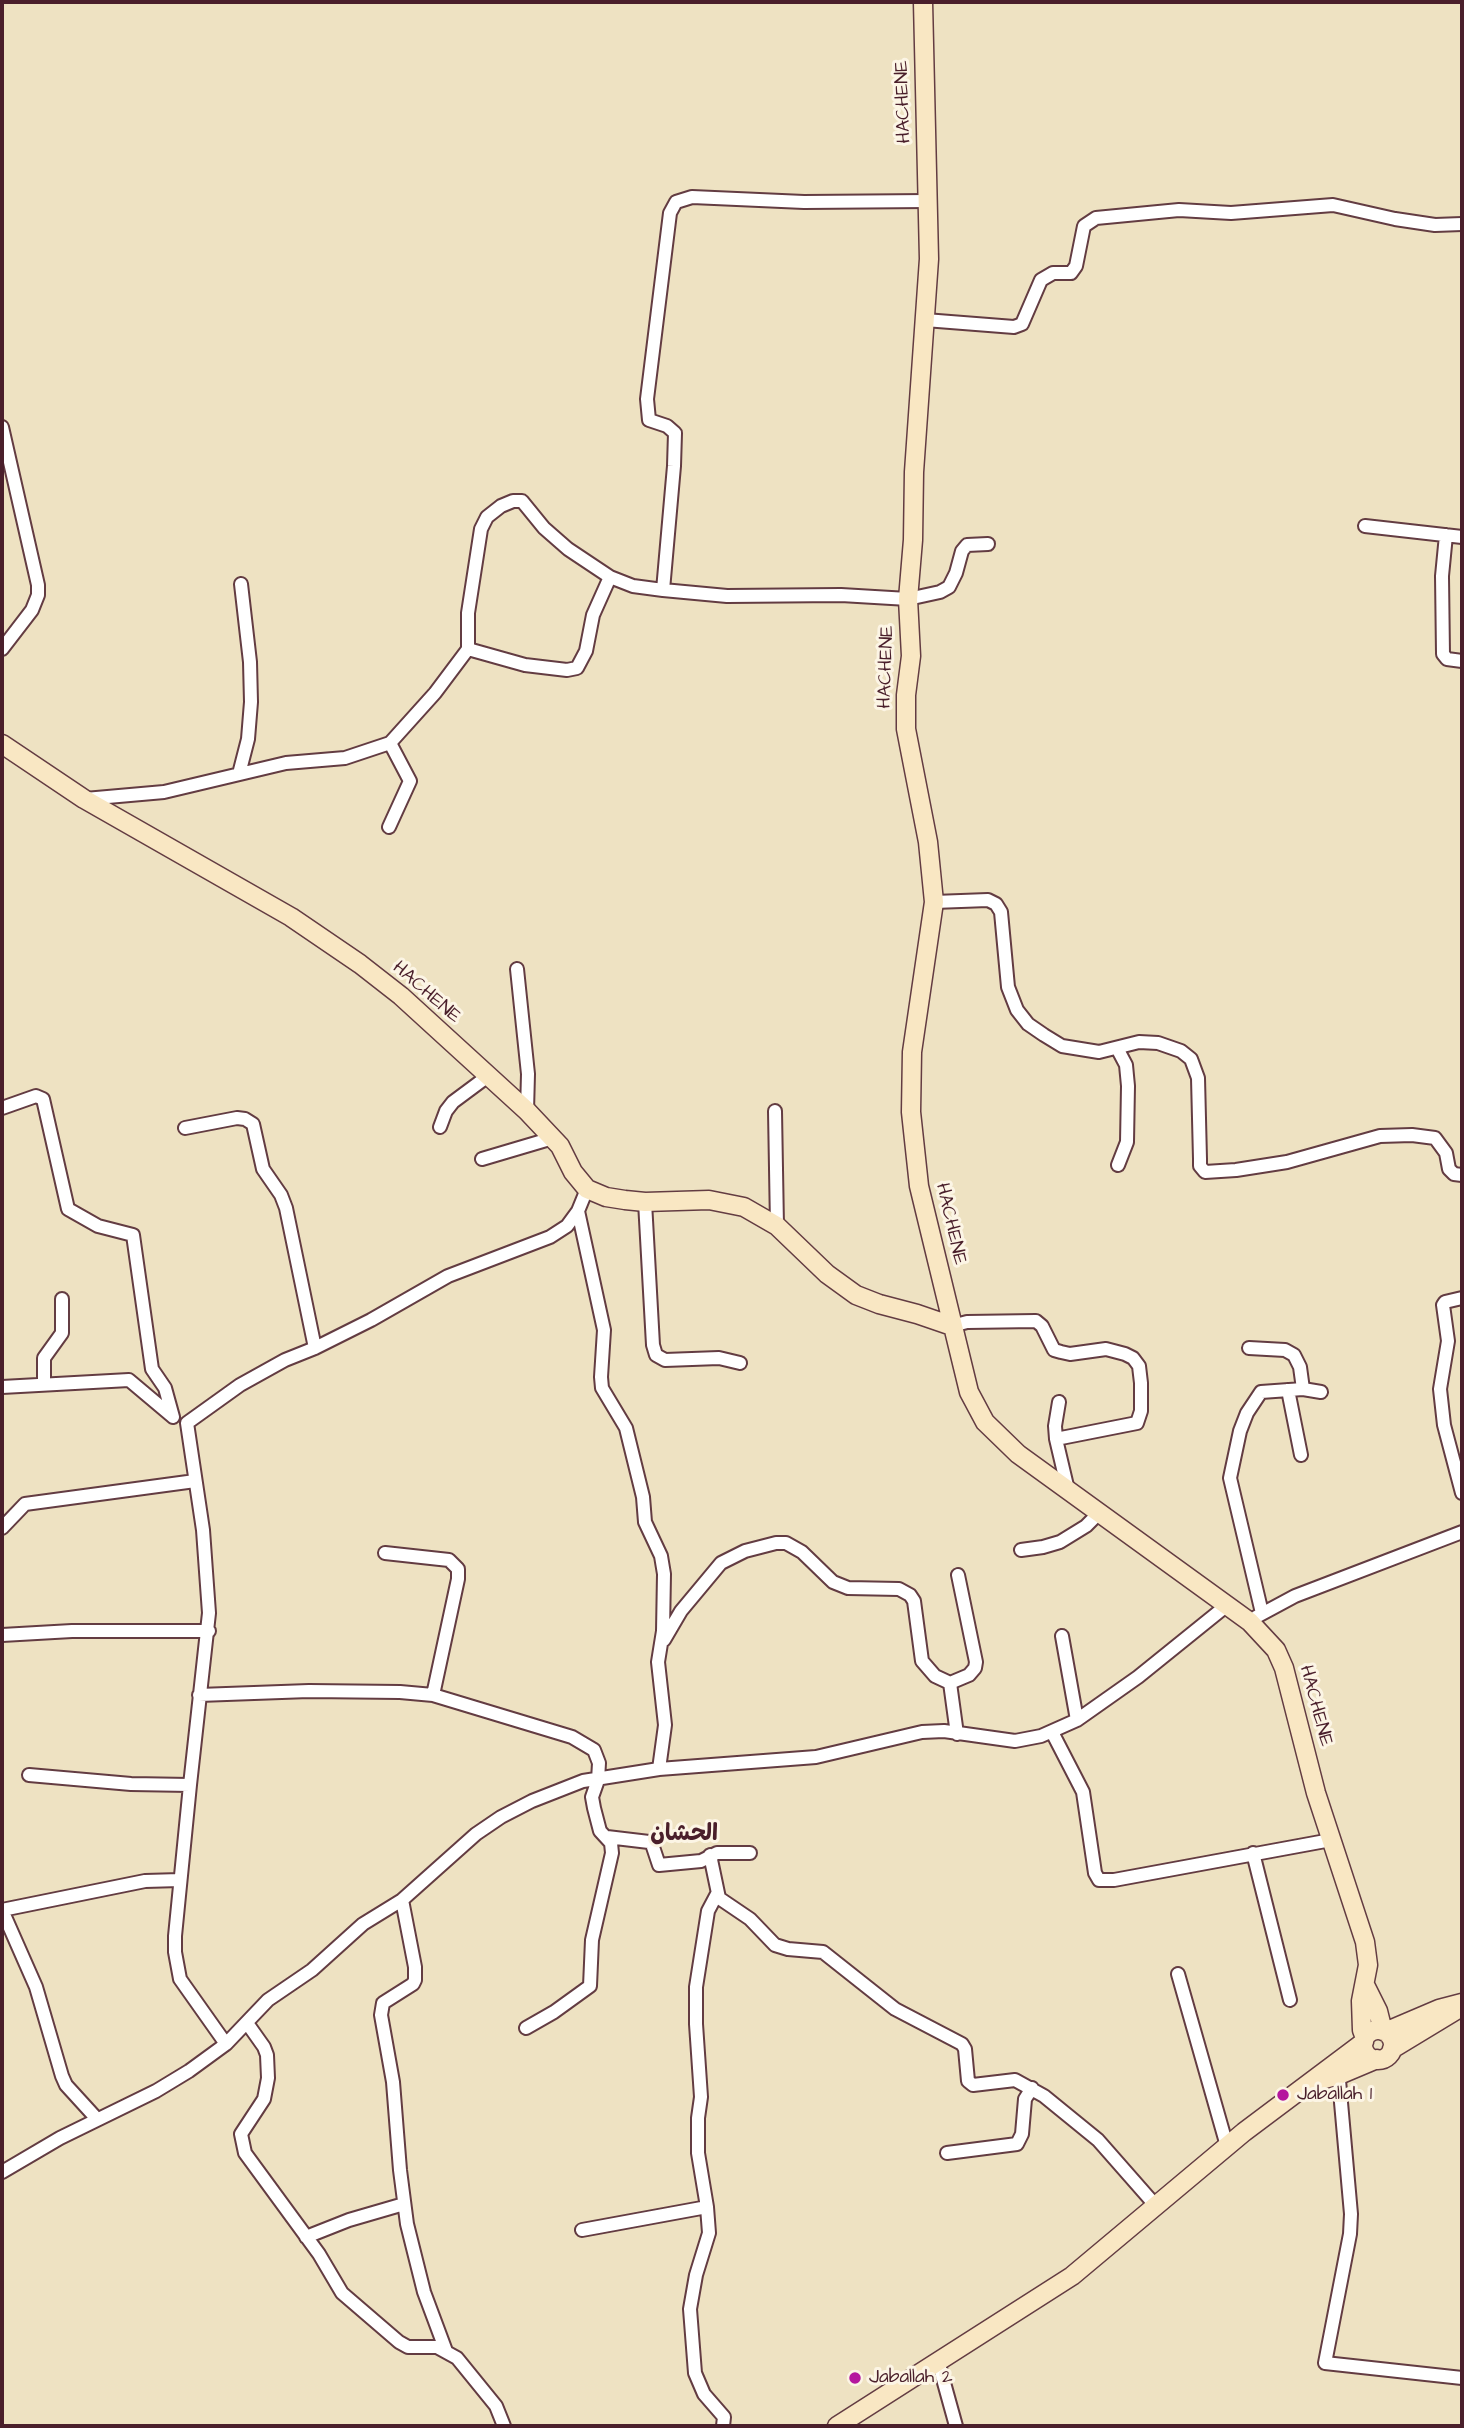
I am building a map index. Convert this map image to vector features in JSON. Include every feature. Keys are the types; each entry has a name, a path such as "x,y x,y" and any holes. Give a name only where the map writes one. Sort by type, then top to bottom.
{"street":[{"name":"HACHENE","path":"923,2 929,259 915,459 908,599 911,656 906,695 906,729 928,842 934,902 925,973 915,1021 911,1112 919,1186 968,1392 985,1422 1018,1454 1226,1606 1256,1618 1276,1650 1284,1668 1331,1840 1365,1942 1368,1965 1361,2001 1364,2040"},
{"path":"663,590 675,433 667,426 649,420 647,399 670,213 676,202 692,197 804,202 928,201"},
{"path":"925,320 1014,327 1022,324 1041,280 1054,273 1072,273 1076,266 1084,226 1096,218 1179,210 1231,213 1333,205 1435,225 1462,224"},
{"path":"2,427 38,595 32,610 2,649"},
{"path":"84,799 164,792 286,763 345,758 390,743 436,694 468,649 468,613 481,529 488,517 501,506 513,501 522,501 544,528 568,550 602,569 610,577 633,586 727,596 841,595 908,599 940,592 949,587 956,573 961,551 967,545 988,544"},
{"path":"1365,526 1462,537"},
{"path":"1446,536 1443,654 1447,659 1462,662"},
{"path":"468,649 526,665 567,670 577,668 586,651 593,615 610,577"},
{"path":"239,774 250,726 251,689 241,584"},
{"path":"389,827 410,781 390,743"},
{"name":"HACHENE","path":"2,744 84,799 322,937 401,996 527,1111 553,1138 587,1189"},
{"path":"934,902 988,900 996,904 1001,912 1008,987 1017,1010 1028,1024 1062,1046 1099,1052 1139,1042 1158,1042 1181,1051 1191,1059 1198,1078 1199,1159 1205,1172 1287,1163 1380,1136 1412,1135 1435,1138 1446,1153 1449,1169 1454,1174 1462,1175"},
{"path":"517,969 528,1074 527,1111"},
{"path":"1117,1048 1126,1065 1128,1086 1127,1142 1118,1165"},
{"path":"440,1127 453,1102 488,1076"},
{"path":"2,1108 36,1096 43,1099 68,1209 98,1226 133,1235 152,1369 165,1388 173,1417"},
{"path":"775,1111 777,1226"},
{"path":"186,1128 237,1118 253,1124 263,1169 281,1195 286,1208 315,1348"},
{"path":"482,1159 553,1138"},
{"path":"187,1423 263,1372 371,1320 448,1276 550,1237 567,1226 578,1211 587,1189 606,1197 645,1202 720,1201 754,1212 777,1226 827,1274 856,1295 879,1304 952,1326 967,1322 1036,1321 1042,1326 1054,1350 1070,1354 1106,1349 1133,1359 1139,1366 1142,1383 1141,1411 1137,1423 1056,1439"},
{"path":"645,1202 653,1345 656,1355 665,1360 719,1358 740,1363"},
{"path":"578,1211 604,1329 602,1388 626,1429 643,1497 645,1522 663,1564 663,1631 658,1662 665,1725 659,1769"},
{"path":"1462,1298 1443,1305 1448,1341 1440,1389 1444,1425 1462,1493"},
{"path":"44,1384 44,1358 62,1333 62,1299"},
{"path":"1249,1348 1285,1350 1294,1356 1300,1367 1303,1389"},
{"path":"2,1387 129,1380 173,1417 187,1423"},
{"path":"1321,1392 1303,1389 1261,1392 1247,1413 1240,1431 1230,1478 1256,1618 1295,1596 1462,1532"},
{"path":"1288,1390 1301,1455"},
{"path":"1059,1402 1056,1439 1069,1492"},
{"path":"187,1423 207,1563 209,1631 199,1695 175,1936 180,1979 226,2043"},
{"path":"2,1528 25,1504 195,1481"},
{"path":"1021,1550 1060,1542 1100,1512"},
{"path":"660,1646 681,1611 721,1563 745,1551 786,1543 802,1552 833,1582 848,1588 899,1589 910,1595 914,1601 922,1661 935,1676 950,1683 969,1675 976,1662 958,1575"},
{"path":"385,1553 449,1560 458,1569 433,1695"},
{"path":"2,2172 189,2071 226,2043 268,2000 312,1970 363,1924 402,1900 476,1834 501,1817 555,1790 583,1782 659,1769 816,1757 922,1732 944,1731 1015,1741 1052,1732 1077,1720 1138,1677 1226,1606"},
{"path":"2,1635 72,1631 209,1631"},
{"path":"1062,1636 1077,1720"},
{"path":"950,1683 957,1734"},
{"path":"199,1695 309,1691 433,1695 559,1733 588,1745 597,1755 598,1780 592,1797 594,1808 600,1830 611,1843 612,1853 592,1940 590,1986 526,2028"},
{"path":"1052,1732 1083,1792 1095,1873 1099,1880 1114,1880 1331,1840"},
{"path":"29,1775 131,1784 190,1785"},
{"path":"607,1837 649,1842 659,1865 701,1861 710,1855 750,1853"},
{"path":"1253,1853 1290,2000"},
{"path":"710,1855 721,1902 750,1919 775,1945 788,1950 823,1952 895,2009 962,2044 965,2049 968,2081 973,2085 1015,2080 1032,2088 1098,2140 1156,2206"},
{"path":"97,2119 66,2085 36,1987 2,1910 145,1881 180,1880"},
{"path":"717,1894 708,1911 696,1987 695,2024 701,2097 698,2153 709,2233 696,2275 690,2309 697,2382 708,2400 724,2417 723,2426"},
{"path":"402,1900 415,1980 383,2003 381,2009 398,2125 404,2204 424,2292 446,2351"},
{"path":"1178,1974 1227,2146"},
{"path":"1364,2040 1368,2056 1385,2054 1393,2042 1384,2031 1365,1985"},
{"path":"1462,2004 1438,2009 1384,2031 1373,2031 1338,2069 1351,2214 1350,2234 1325,2363 1462,2378"},
{"path":"837,2426 1072,2276 1227,2146 1314,2081 1338,2069 1385,2054 1462,2004"},
{"path":"247,2023 264,2047 268,2078 264,2099 243,2130 242,2145 270,2190 306,2237 342,2293 392,2337 408,2347 431,2346 446,2351 462,2364 496,2406 504,2426"},
{"path":"947,2153 1017,2144 1021,2134 1025,2099 1032,2088"},
{"path":"306,2237 349,2220 404,2204"},
{"path":"582,2230 707,2207"},
{"path":"938,2361 956,2426"}],"place":[{"name":"Jaballah 1","path":"1283,2095"},
{"name":"Jaballah 2","path":"855,2378"}],"district":[{"name":"الحشان","path":"684,1835"}]}
